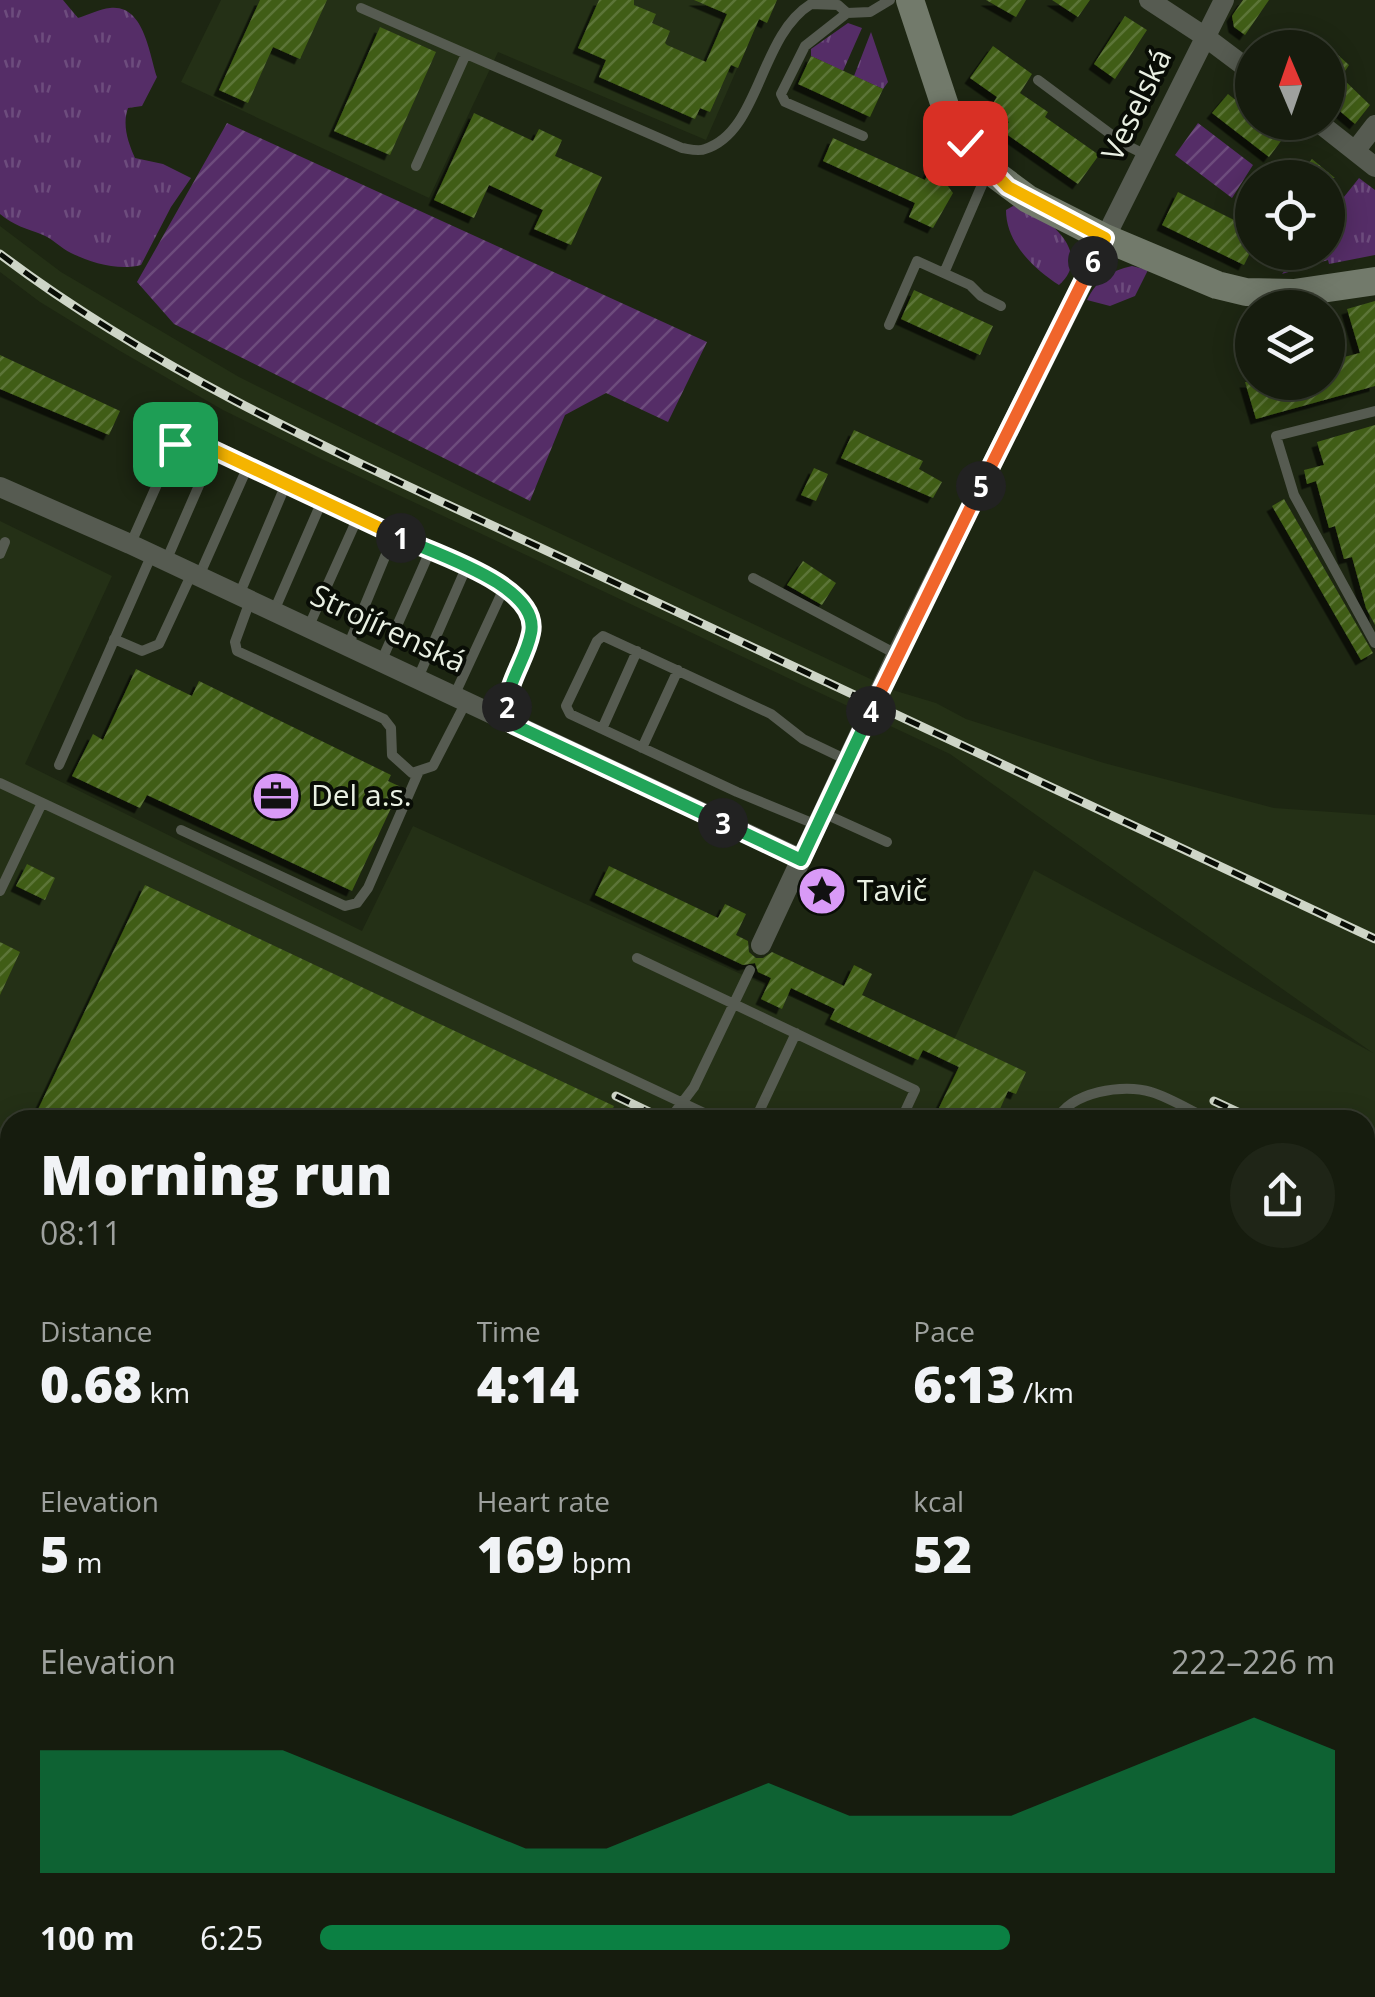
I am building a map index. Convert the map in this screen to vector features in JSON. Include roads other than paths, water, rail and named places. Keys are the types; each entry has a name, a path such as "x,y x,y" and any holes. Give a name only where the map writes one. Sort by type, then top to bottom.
{"street":[{"path":"910,0 949,118 989,170 1028,200 1105,238 1217,285 1246,292 1294,293 1375,281"},
{"path":"1149,0 1235,59"},
{"name":"Veselská","path":"1105,238 1224,0"},
{"path":"1355,151 1375,125"},
{"path":"1341,140 1375,167"},
{"path":"761,946 897,654 1105,238"},
{"name":"Strojírenská","path":"0,487 130,544 801,860"}],"lane":[{"path":"862,136 785,102 781,94 804,46 848,13 870,12 890,0"},
{"path":"361,8 682,148 703,151 737,124 770,52 790,20 811,4 838,5 848,13"},
{"path":"416,166 466,54"},
{"path":"1038,80 1146,156"},
{"path":"944,273 989,170"},
{"path":"888,325 918,261 1001,306"},
{"path":"1375,411 1276,436 1294,494 1375,643"},
{"path":"130,544 178,440 188,438 505,586 522,599 532,628 510,688 507,706 512,724"},
{"path":"58,764 114,639 214,450"},
{"path":"114,639 142,651 159,644 248,466"},
{"path":"286,484 244,598 237,652 384,719 391,728 392,755 412,772 433,766 505,586"},
{"path":"274,612 322,501"},
{"path":"308,628 358,518"},
{"path":"348,646 394,534"},
{"path":"0,554 5,542"},
{"path":"381,662 430,551"},
{"path":"418,679 466,568"},
{"path":"752,578 897,654"},
{"path":"848,760 803,739 770,714 600,636 566,706 570,714 737,792 887,842"},
{"path":"602,728 636,651"},
{"path":"642,748 678,670"},
{"path":"181,830 346,906 358,902 368,888 418,771"},
{"path":"0,783 698,1110"},
{"path":"0,891 42,802"},
{"path":"637,958 915,1090 906,1110"},
{"path":"676,1110 694,1087 750,970"},
{"path":"760,1110 796,1033"},
{"path":"1061,1110 1092,1094 1126,1089 1149,1090 1190,1110"}],"railway":[{"path":"0,254 136,345 280,424 1375,939"},
{"path":"616,1096 645,1110"},
{"path":"1214,1101 1233,1110"}],"place":[{"name":"Del a.s.","path":"276,796"},
{"name":"Tavič","path":"822,891"}]}
